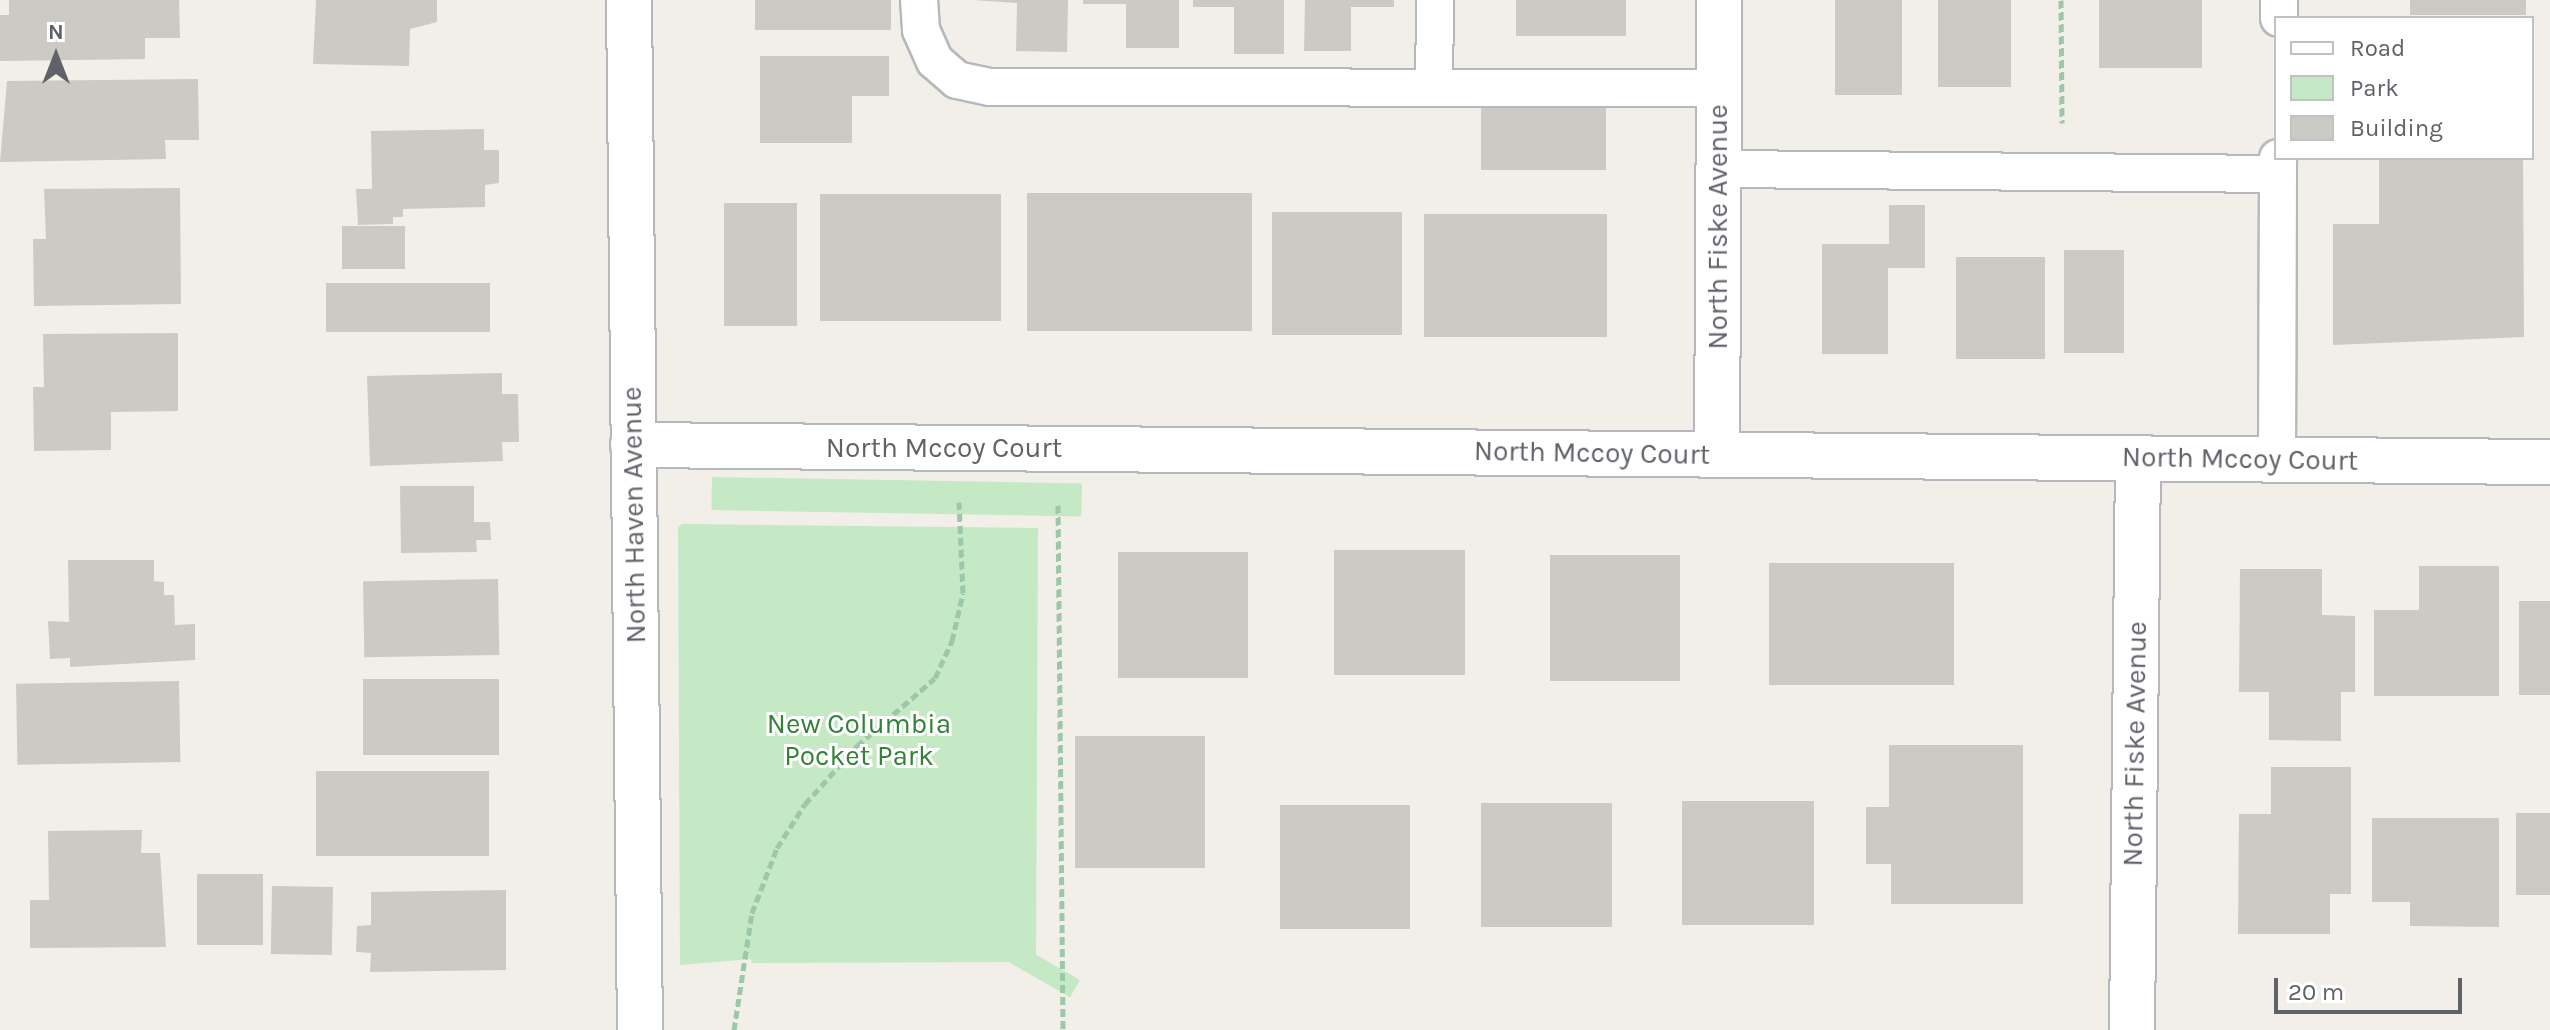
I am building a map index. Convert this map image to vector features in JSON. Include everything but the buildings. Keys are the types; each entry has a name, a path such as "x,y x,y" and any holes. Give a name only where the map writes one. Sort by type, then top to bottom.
{"street":[{"name":"North Haven Avenue","path":"629,0 640,1030"},
{"name":"North Fiske Avenue","path":"1717,455 1719,0"},
{"name":"North Mccoy Court","path":"633,445 2550,462"},
{"name":"North Fiske Avenue","path":"2132,1030 2138,458"}],"lane":[{"path":"919,0 921,30 935,61 957,80 990,87 1719,88"},
{"path":"1434,87 1435,0"},
{"path":"1719,169 2063,172 2278,166 2277,460"}],"path":[{"path":"2061,0 2063,172"},
{"path":"734,1030 752,913 777,848 805,804 857,746 935,678 952,641 963,593 954,448"},
{"path":"1057,448 1063,1030"}],"green space":[{"path":"712,477 1082,483 1081,516 711,510"},
{"name":"New Columbia Pocket Park","path":"682,524 1038,528 1036,962 752,963 751,959 680,965 678,527"},
{"path":"766,799 1080,980 1070,997 756,816"}]}
